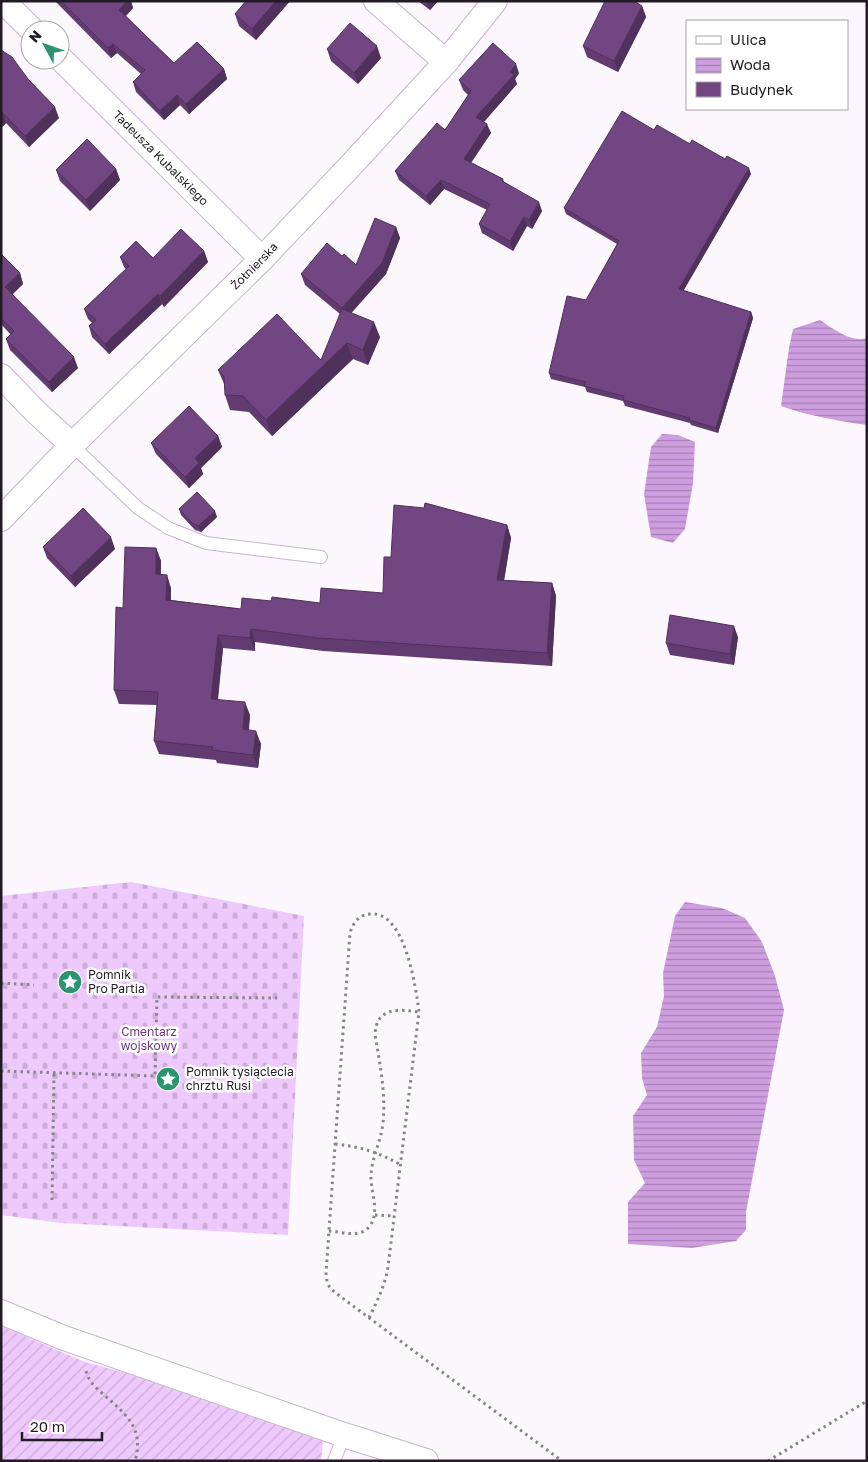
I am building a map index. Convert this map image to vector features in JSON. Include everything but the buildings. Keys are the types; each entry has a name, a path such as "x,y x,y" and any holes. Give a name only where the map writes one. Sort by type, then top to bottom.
{"street":[{"path":"3,1 22,20"},
{"path":"376,1 446,62"},
{"name":"Żołnierska","path":"1,519 72,445 262,259 446,62 495,1"},
{"name":"Tadeusza Kubalskiego","path":"70,68 262,259"},
{"path":"1,376 72,445"},
{"path":"1,1312 64,1338 344,1435 426,1461"}],"lane":[{"path":"72,445 138,508 168,528 206,543 321,557"},
{"path":"334,1461 344,1435"}],"path":[{"path":"369,1318 386,1281 419,1012 413,971 408,954 390,922 383,916 375,913 366,914 358,918 353,924 347,956 327,1282 330,1288 337,1294 369,1318 562,1461"},
{"path":"1,983 34,985"},
{"path":"1,1071 155,1076 157,997 277,998"},
{"path":"329,1231 361,1233 368,1229 373,1222 371,1174 381,1137 384,1109 383,1086 375,1035 376,1028 379,1020 393,1010 419,1012"},
{"path":"52,1200 54,1073"},
{"path":"335,1144 364,1148 401,1165"},
{"path":"374,1215 394,1216"},
{"path":"90,1347 85,1362 87,1375 94,1386 128,1416 134,1427 138,1443 135,1461"},
{"path":"768,1461 867,1400"}],"green space":[{"name":"Cmentarz wojskowy","path":"131,882 304,916 288,1235 61,1223 1,1215 1,896"},
{"path":"1,1326 85,1362 126,1373 323,1441 321,1461 1,1461"}],"water":[{"path":"820,320 848,337 867,338 867,425 824,418 781,406 793,329"},
{"path":"662,434 678,435 695,442 693,483 685,529 673,543 651,537 644,494 651,447"},
{"path":"685,902 722,908 745,918 762,942 775,976 784,1010 746,1212 746,1230 736,1241 692,1248 628,1244 628,1202 645,1183 634,1160 633,1116 647,1095 642,1078 641,1053 657,1027 664,996 663,973 675,916"}],"place":[{"name":"Pomnik Pro Partia","path":"70,982"},
{"name":"Pomnik tysiąclecia chrztu Rusi","path":"168,1079"}]}
